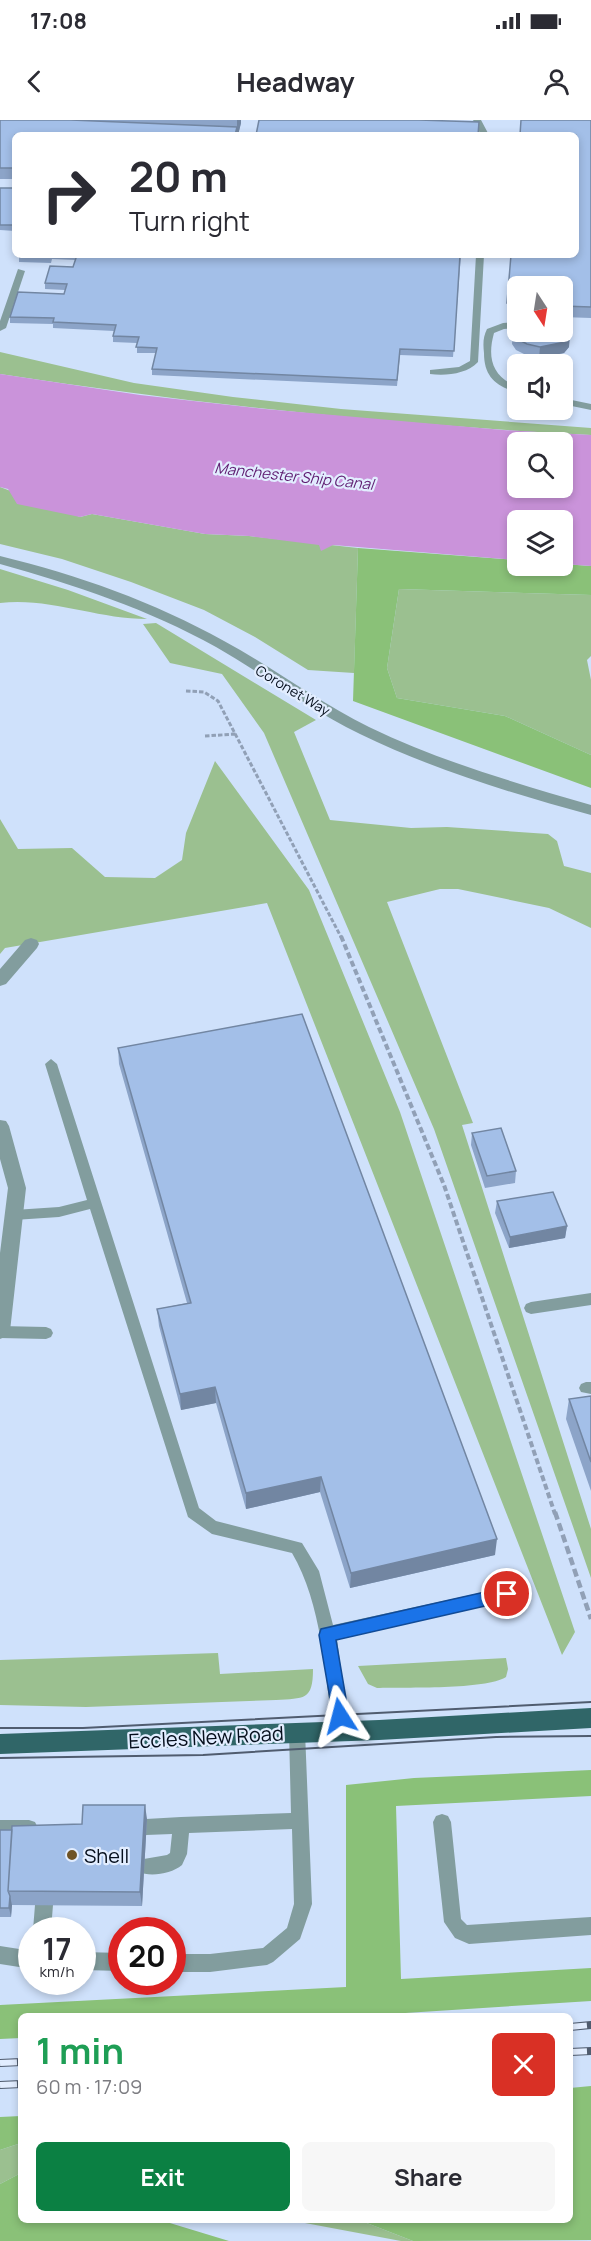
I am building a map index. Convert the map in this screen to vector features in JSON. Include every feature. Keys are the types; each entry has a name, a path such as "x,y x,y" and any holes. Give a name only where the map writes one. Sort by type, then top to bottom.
{"main road":[{"name":"Eccles New Road","path":"0,1744 341,1731 591,1718"}],"street":[{"name":"Coronet Way","path":"0,560 55,575 158,612 221,645 336,716 425,757 591,810"},
{"path":"0,980 31,944"},
{"path":"0,1126 17,1188 0,1331"}],"lane":[{"path":"433,372 460,369 474,362 480,258"},
{"path":"0,328 2,328 21,271"},
{"path":"507,326 490,331 488,369 492,377 507,384"},
{"path":"573,403 591,407"},
{"path":"51,1064 193,1512 212,1527 297,1548 311,1571 327,1635 341,1731"},
{"path":"14,1215 59,1212 95,1203"},
{"path":"531,1308 591,1299"},
{"path":"0,1331 46,1333"},
{"path":"327,1635 507,1594"},
{"path":"186,1963 210,1963 267,1956 294,1933 303,1904 297,1732"},
{"path":"146,1827 301,1821"},
{"path":"442,1822 453,1922 461,1932 469,1935 591,1926"},
{"path":"144,1866 170,1865 176,1861 179,1857 181,1825"},
{"path":"0,1828 42,1827"},
{"path":"43,1917 44,1905"},
{"path":"0,1955 18,1958"}],"path":[{"path":"186,691 197,690 208,693 218,701 339,933 444,1185 591,1619"},
{"path":"205,736 236,734"}],"green space":[{"path":"0,352 134,383 233,397 341,409 591,428 591,435 295,412 0,374"},
{"path":"0,487 80,517 92,514 205,534 249,536 358,548 354,673 308,670 255,637 204,610 62,559 0,544"},
{"path":"358,548 507,559 507,576 573,576 573,565 591,566 591,595 399,589 387,668 397,698 505,716 591,755 591,788 353,701"},
{"path":"0,569 68,590 147,619 110,616 37,603 0,603"},
{"path":"399,589 591,595 591,656 587,660 591,680 591,755 505,716 397,698 387,668"},
{"path":"156,623 316,720 294,732 330,820 411,828 447,827 548,834 557,841 564,866 591,873 591,928 549,908 458,889 440,889 387,902 473,1123 462,1125 591,1529 591,1578 434,1129 264,733 222,674 170,663 143,624"},
{"path":"215,761 309,890 400,1112 575,1632 562,1655 267,903 5,948 0,954 0,819 18,849 72,848 105,877 155,878 182,860 186,833"},
{"path":"218,1653 220,1674 313,1669 311,1687 305,1696 294,1699 86,1707 0,1705 0,1660"},
{"path":"506,1658 508,1669 506,1677 496,1681 464,1686 377,1688 368,1684 358,1666"},
{"path":"591,1770 591,1796 396,1806 401,1979 591,1968 591,2001 405,2013 18,2013 18,2038 0,2039 0,2005 346,1987 346,1785 414,1778"},
{"path":"591,2086 591,2240 413,2241 367,2223 573,2223 573,2088"},
{"path":"18,2116 18,2144 0,2150 0,2117"},
{"path":"18,2144 18,2175 0,2184 0,2150"},
{"path":"18,2175 18,2223 170,2223 229,2241 0,2241 0,2184"},
{"path":"305,2223 367,2223 413,2241 401,2241"}],"water":[{"name":"Manchester Ship Canal","path":"0,374 140,395 265,409 538,432 507,432 507,498 573,498 573,434 591,435 591,566 573,565 573,510 507,510 507,559 333,545 321,551 319,545 249,536 205,534 92,514 80,517 17,504 8,489 0,487"}],"building":[{"path":"0,120 71,120 237,127 236,132 12,132 12,168 0,168"},
{"path":"259,120 479,122 478,132 257,132"},
{"path":"521,120 591,120 591,307 573,306 573,276 509,276 511,258 579,258 579,132 520,132"},
{"path":"0,188 12,188 12,225 0,225"},
{"path":"76,258 460,258 454,351 400,349 397,380 152,369 157,348 136,347 139,337 113,336 116,325 53,322 54,318 10,317 18,292 64,294 67,284 45,283 50,266 73,267"},
{"path":"523,342 565,342 540,347"},
{"path":"302,1014 497,1539 351,1573 321,1477 246,1493 215,1387 180,1394 157,1309 191,1303 118,1048"},
{"path":"501,1128 516,1171 487,1176 472,1133"},
{"path":"553,1192 567,1226 510,1237 497,1201"},
{"path":"591,1396 591,1462 569,1399"},
{"path":"83,1805 145,1805 140,1892 8,1891 12,1826 82,1824"},
{"path":"0,1830 12,1830 9,1908 0,1908"}],"tram line":[{"path":"0,1728 83,1728 591,1702"},
{"path":"0,1758 203,1755 496,1737 591,1736"}],"railway":[{"path":"573,2027 591,2025"},
{"path":"573,2052 591,2051"},
{"path":"0,2063 18,2062"},
{"path":"0,2085 18,2084"}],"place":[{"name":"Shell","path":"72,1855"}],"route":[{"path":"340,1716 327,1635 507,1594"}]}
